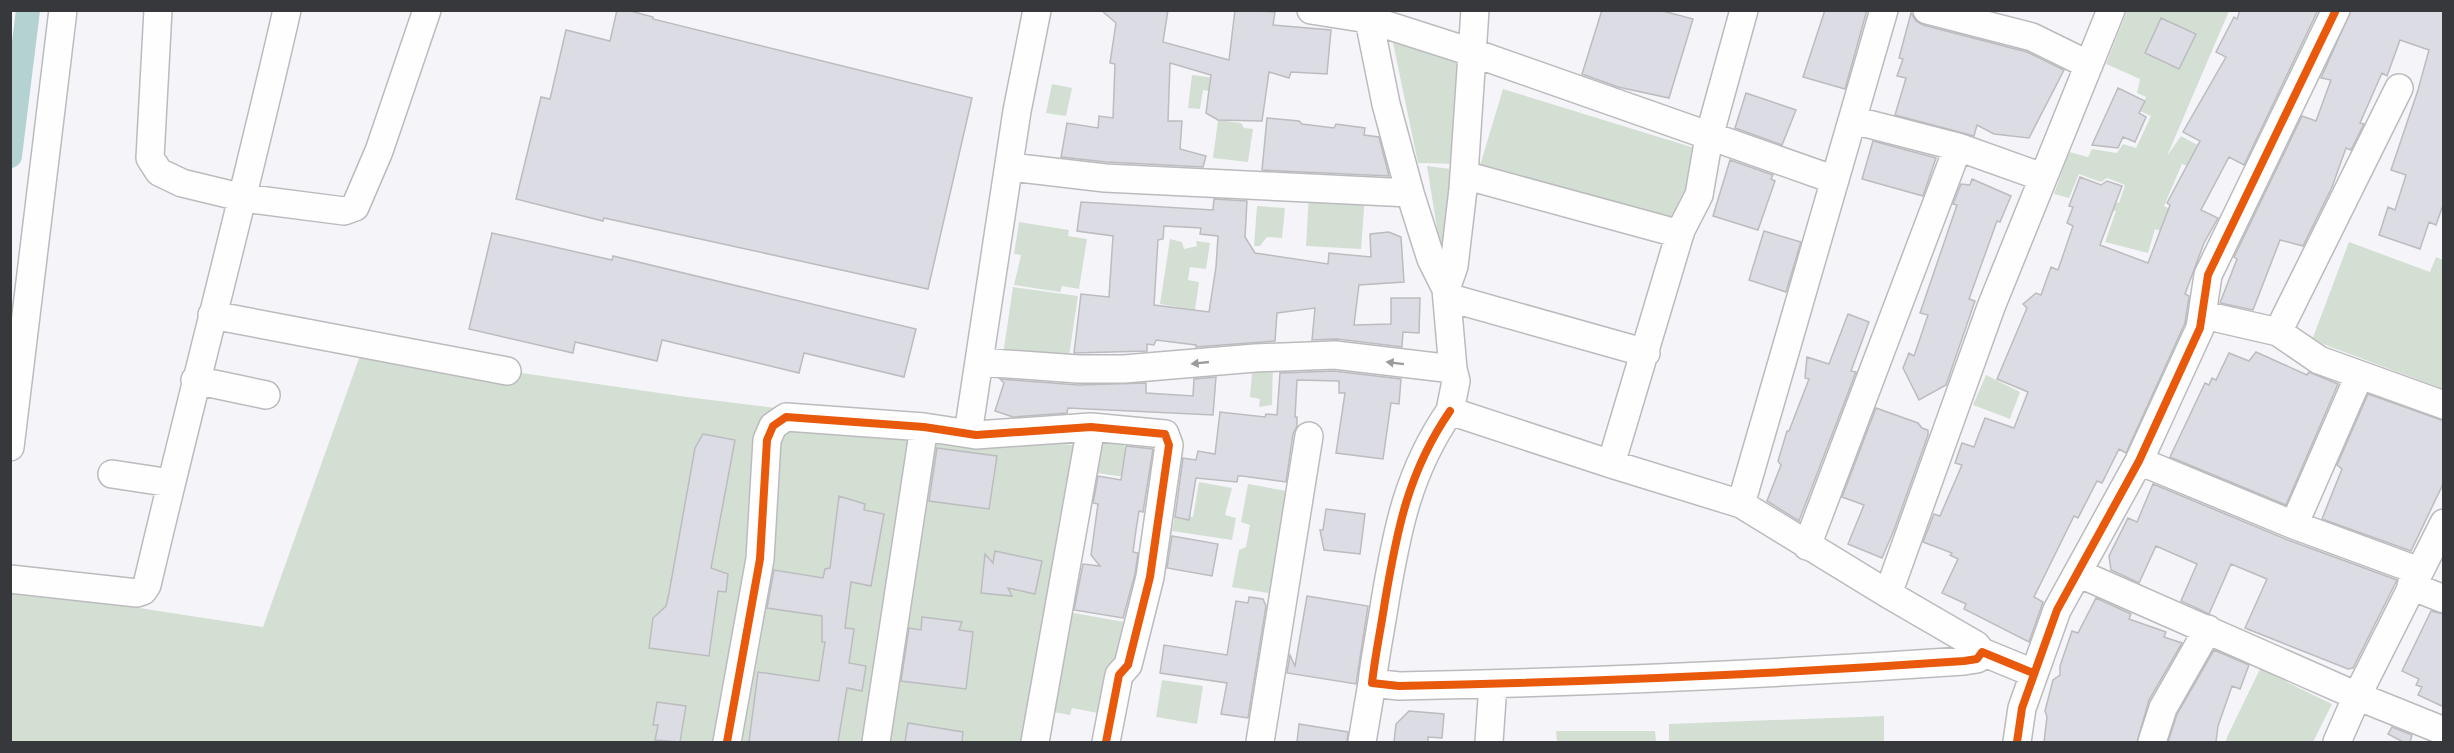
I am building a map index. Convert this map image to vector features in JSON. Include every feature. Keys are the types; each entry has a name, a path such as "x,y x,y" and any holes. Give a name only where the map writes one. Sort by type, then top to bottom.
{"street":[{"path":"10,447 63,10"},
{"path":"158,10 150,158 159,172 182,183 244,198 344,211 355,207 379,151 427,10"},
{"path":"10,579 141,593 147,585 195,380 244,198 287,10"},
{"path":"971,433 969,427 984,321 1017,111 1037,10"},
{"path":"1311,10 1367,15 1835,180"},
{"path":"1362,742 1397,532 1406,500 1429,444 1450,411 1456,381 1447,293 1454,266 1464,176 1475,10"},
{"path":"1611,464 1646,354 1680,234 1699,195 1709,137 1744,10"},
{"path":"1741,504 1884,10"},
{"path":"1927,10 2032,37 2089,65"},
{"path":"1888,594 1983,329 2042,177 2111,10"},
{"path":"2017,742 2022,708 2057,610 2139,461 2200,328 2204,315 2204,294 2208,275 2336,10"},
{"path":"1367,15 1386,104 1410,193 1431,259 1447,293 1646,354"},
{"path":"2278,332 2399,88"},
{"path":"1853,120 1958,147 2042,177"},
{"path":"1807,546 1958,147"},
{"path":"1010,167 1105,178 1410,193"},
{"path":"1464,176 1680,234"},
{"path":"212,315 507,371"},
{"path":"2204,315 2278,332 2319,360 2444,405"},
{"path":"980,362 1078,369 1124,369 1255,358 1335,356 1453,369"},
{"path":"2294,525 2359,376"},
{"path":"195,380 266,394"},
{"path":"1450,411 1741,504 1807,546 1969,640 1982,652 2033,673"},
{"path":"727,742 759,559 768,440 772,426 786,417 924,427 976,435 1091,427 1165,434 1169,445 1150,577 1128,665 1119,675 1106,742"},
{"path":"876,742 924,427"},
{"path":"1035,742 1091,427"},
{"path":"1260,742 1309,436"},
{"path":"2139,461 2294,525 2415,579 2444,599"},
{"path":"112,474 171,483"},
{"path":"2337,742 2357,696 2444,523"},
{"path":"2078,573 2357,696 2444,731"},
{"path":"2152,742 2163,708 2208,629"},
{"path":"1372,683 1399,686 1581,682 1827,670 1964,661 1977,659 1982,652"},
{"path":"1489,742 1493,684"}],"shaded area":[{"path":"2127,11 2229,11 2167,156 2181,136 2225,160 2216,177 2182,164 2164,206 2195,221 2186,240 2155,229 2148,253 2105,242 2116,211 2111,210 2112,202 2119,203 2125,185 2107,178 2101,182 2079,174 2069,198 2054,194 2069,152 2088,157 2092,149 2117,153 2123,144 2136,148 2151,116 2140,111 2146,97 2137,93 2140,79 2106,64"},
{"path":"1392,38 1463,65 1459,164 1418,163"},
{"path":"1192,75 1239,81 1237,95 1203,90 1200,109 1188,108"},
{"path":"1052,84 1072,88 1066,116 1046,113"},
{"path":"1503,89 1701,150 1681,230 1478,172"},
{"path":"1218,120 1241,123 1244,128 1253,129 1248,162 1213,158"},
{"path":"1427,166 1459,170 1442,260"},
{"path":"1309,193 1365,196 1361,249 1306,246"},
{"path":"1257,206 1285,208 1282,238 1267,237 1260,246 1254,246"},
{"path":"1019,222 1069,230 1068,236 1087,239 1079,289 1062,286 1060,292 1014,285 1021,255 1014,254"},
{"path":"1170,239 1182,242 1184,249 1197,246 1196,241 1210,243 1206,269 1190,267 1188,280 1199,282 1195,310 1160,304"},
{"path":"2349,242 2430,272 2436,257 2443,260 2443,389 2312,340"},
{"path":"1013,287 1078,296 1068,363 1006,353 1004,348"},
{"path":"362,350 687,397 1080,446 1035,742 11,742 10,588 263,627"},
{"path":"1273,361 1272,405 1259,407 1260,399 1250,397 1253,362"},
{"path":"1986,375 2020,392 2010,419 1973,405"},
{"path":"1096,430 1126,434 1124,447 1139,449 1135,465 1156,468 1154,481 1089,472"},
{"path":"1199,482 1232,488 1225,515 1236,518 1232,540 1172,531 1175,514 1193,517"},
{"path":"1248,484 1298,493 1279,595 1232,587 1239,550 1246,547 1250,525 1241,522"},
{"path":"1063,611 1130,623 1103,714 1072,708 1070,715 1049,711"},
{"path":"2260,669 2332,704 2313,742 2226,742"},
{"path":"1162,680 1203,686 1197,724 1156,717"},
{"path":"1884,716 1884,742 1669,742 1669,724"},
{"path":"1556,731 1655,731 1656,742 1557,742"}],"building":[{"path":"617,10 627,10 653,17 653,19 972,98 928,289 604,218 603,221 516,199 541,97 550,99 566,30 610,41"},
{"path":"1101,10 1168,10 1163,42 1229,60 1235,10 1275,12 1273,25 1331,30 1327,74 1291,72 1289,78 1269,72 1262,121 1218,120 1206,113 1211,75 1170,63 1168,121 1182,121 1180,149 1206,156 1203,167 1106,162 1061,157 1067,123 1098,128 1099,116 1113,118 1115,64 1110,63 1116,23"},
{"path":"1602,10 1659,10 1693,19 1669,98 1618,87 1582,74"},
{"path":"1825,10 1867,10 1845,89 1803,77"},
{"path":"2240,10 2318,10 2244,165 2229,157 2201,210 2218,218 2204,243 2185,294 2189,296 2185,323 2126,453 2119,449 2102,483 2097,481 2078,518 2074,516 2034,597 2043,602 2029,642 1964,609 1966,604 1942,593 1958,559 1950,555 1952,553 1923,542 1934,514 1940,516 1962,465 1955,463 1962,443 1974,447 1985,418 2014,428 2028,392 1997,379 2027,308 2023,304 2036,293 2041,295 2051,267 2058,270 2073,226 2067,223 2073,207 2069,206 2080,177 2101,185 2107,181 2122,186 2100,245 2148,263 2170,205 2167,203 2200,141 2183,132 2226,57 2216,52 2234,17 2237,19"},
{"path":"2351,10 2444,10 2444,202 2436,225 2429,222 2420,249 2379,235 2388,207 2395,210 2406,175 2391,170 2429,50 2400,40 2387,76 2382,73 2360,123 2364,124 2351,150 2346,148 2332,187 2303,246 2280,240 2253,310 2220,303 2237,259 2234,257 2302,116 2316,121 2331,80 2321,78"},
{"path":"1911,13 1916,21 1923,25 2027,52 2064,70 2029,138 1994,134 1977,125 1974,136 1895,115 1906,78 1897,76 1903,59 1899,58"},
{"path":"2161,18 2196,34 2179,69 2145,53"},
{"path":"2118,88 2145,101 2139,113 2146,117 2135,142 2123,137 2118,148 2092,145"},
{"path":"1746,93 1796,110 1782,145 1735,128"},
{"path":"1267,118 1334,128 1336,124 1365,128 1364,135 1379,137 1389,176 1262,170"},
{"path":"1873,141 1936,158 1923,196 1862,179"},
{"path":"1730,160 1773,175 1771,179 1775,181 1758,230 1713,216"},
{"path":"1972,179 2011,196 2000,222 1997,221 1969,299 1975,301 1946,385 1919,400 1903,368 1909,353 1914,356 1928,315 1920,313 1957,205 1953,204 1961,184 1970,185"},
{"path":"1214,199 1247,201 1245,237 1255,253 1328,264 1329,253 1371,257 1370,234 1389,232 1401,237 1404,282 1359,285 1354,325 1391,324 1391,298 1420,298 1419,333 1403,332 1402,347 1337,339 1312,340 1315,308 1277,313 1275,341 1196,347 1196,345 1156,340 1154,345 1147,344 1147,351 1074,353 1081,294 1109,297 1113,236 1077,231 1081,202 1213,210","holes":["1164,226 1201,228 1200,234 1218,236 1209,312 1154,305 1158,240 1163,239"]},
{"path":"1764,231 1801,242 1786,292 1749,280"},
{"path":"492,233 612,260 613,256 916,329 904,377 804,353 799,373 662,340 657,361 575,342 573,353 469,329"},
{"path":"1848,314 1869,322 1851,371 1856,372 1799,521 1767,501 1781,465 1778,461 1787,431 1789,431 1809,379 1805,378 1807,357 1829,364"},
{"path":"2256,352 2307,375 2309,372 2338,384 2286,505 2170,457 2205,383 2209,385 2212,378 2216,380 2229,353 2249,361"},
{"path":"1334,371 1401,379 1399,404 1391,403 1383,459 1336,453 1345,393 1339,393 1339,381 1297,380 1295,417 1297,417 1297,426 1293,434 1286,482 1242,476 1238,476 1237,482 1196,478 1189,520 1175,517 1183,458 1196,460 1198,451 1215,454 1220,412 1265,417 1266,414 1277,415 1280,373"},
{"path":"1216,377 1213,415 1068,408 1067,413 1013,417 995,411 1004,383 1000,379 1078,385 1146,383 1146,393 1193,396 1194,379"},
{"path":"2368,394 2444,421 2444,482 2411,551 2322,519 2342,469 2337,465"},
{"path":"1876,408 1918,423 1922,428 1928,430 1894,530 1882,558 1848,544 1864,505 1842,497"},
{"path":"703,434 735,440 711,568 728,574 726,592 718,591 709,656 649,648 653,618 666,606 695,448"},
{"path":"1126,446 1153,449 1143,512 1139,511 1136,530 1133,552 1138,553 1135,574 1123,618 1074,610 1083,564 1100,566 1091,555 1098,504 1093,503 1098,476 1121,480"},
{"path":"937,448 997,456 989,509 929,501"},
{"path":"2153,484 2288,540 2397,580 2353,668 2348,669 2245,628 2267,579 2231,564 2209,614 2181,601 2197,564 2156,546 2139,583 2111,570 2109,556 2128,518 2137,522"},
{"path":"839,496 865,504 864,510 884,514 871,586 851,582 845,628 854,629 849,663 866,666 862,691 847,688 838,742 749,742 758,672 819,681 825,642 822,642 822,616 767,608 774,570 823,578 825,569 830,568"},
{"path":"1326,509 1365,514 1360,554 1324,550 1320,530 1323,530"},
{"path":"1172,536 1218,544 1212,576 1167,568"},
{"path":"995,551 1042,561 1035,594 1008,588 1012,596 981,593 985,554 993,563"},
{"path":"1307,596 1368,606 1356,684 1287,673 1290,655 1295,666"},
{"path":"1249,597 1263,599 1266,606 1248,718 1221,714 1227,683 1160,673 1164,645 1227,655 1236,601 1248,603"},
{"path":"2096,598 2131,614 2129,619 2166,632 2164,637 2182,643 2149,700 2137,742 2044,742 2047,717 2045,711 2053,680 2060,675 2060,666 2072,631 2078,633"},
{"path":"2431,611 2444,614 2444,707 2418,695 2422,687 2416,685 2419,679 2402,671"},
{"path":"922,617 962,622 959,630 973,632 966,689 901,681 909,628 921,630"},
{"path":"2214,650 2249,665 2240,689 2232,686 2218,726 2216,742 2168,742 2177,714"},
{"path":"657,702 686,706 680,742 655,740 658,725 653,725"},
{"path":"1409,711 1444,714 1442,738 1428,737 1428,742 1394,742 1396,724"},
{"path":"908,723 963,732 962,742 905,742"},
{"path":"1299,724 1348,732 1347,742 1297,742"},
{"path":"2392,727 2412,735 2410,742 2403,742 2388,734"}],"waterway":[{"path":"10,156 28,10"}],"cycle path":[{"path":"2017,742 2022,708 2057,610 2139,461 2200,328 2208,275 2336,10"},
{"path":"1450,411 1424,456 1406,502 1390,575 1372,683 1399,686 1752,674 1964,661 1977,659 1982,652 2033,673"},
{"path":"727,742 760,559 767,440 773,426 786,417 924,427 976,435 1091,427 1165,434 1169,445 1150,577 1128,665 1119,675 1106,742"}]}
